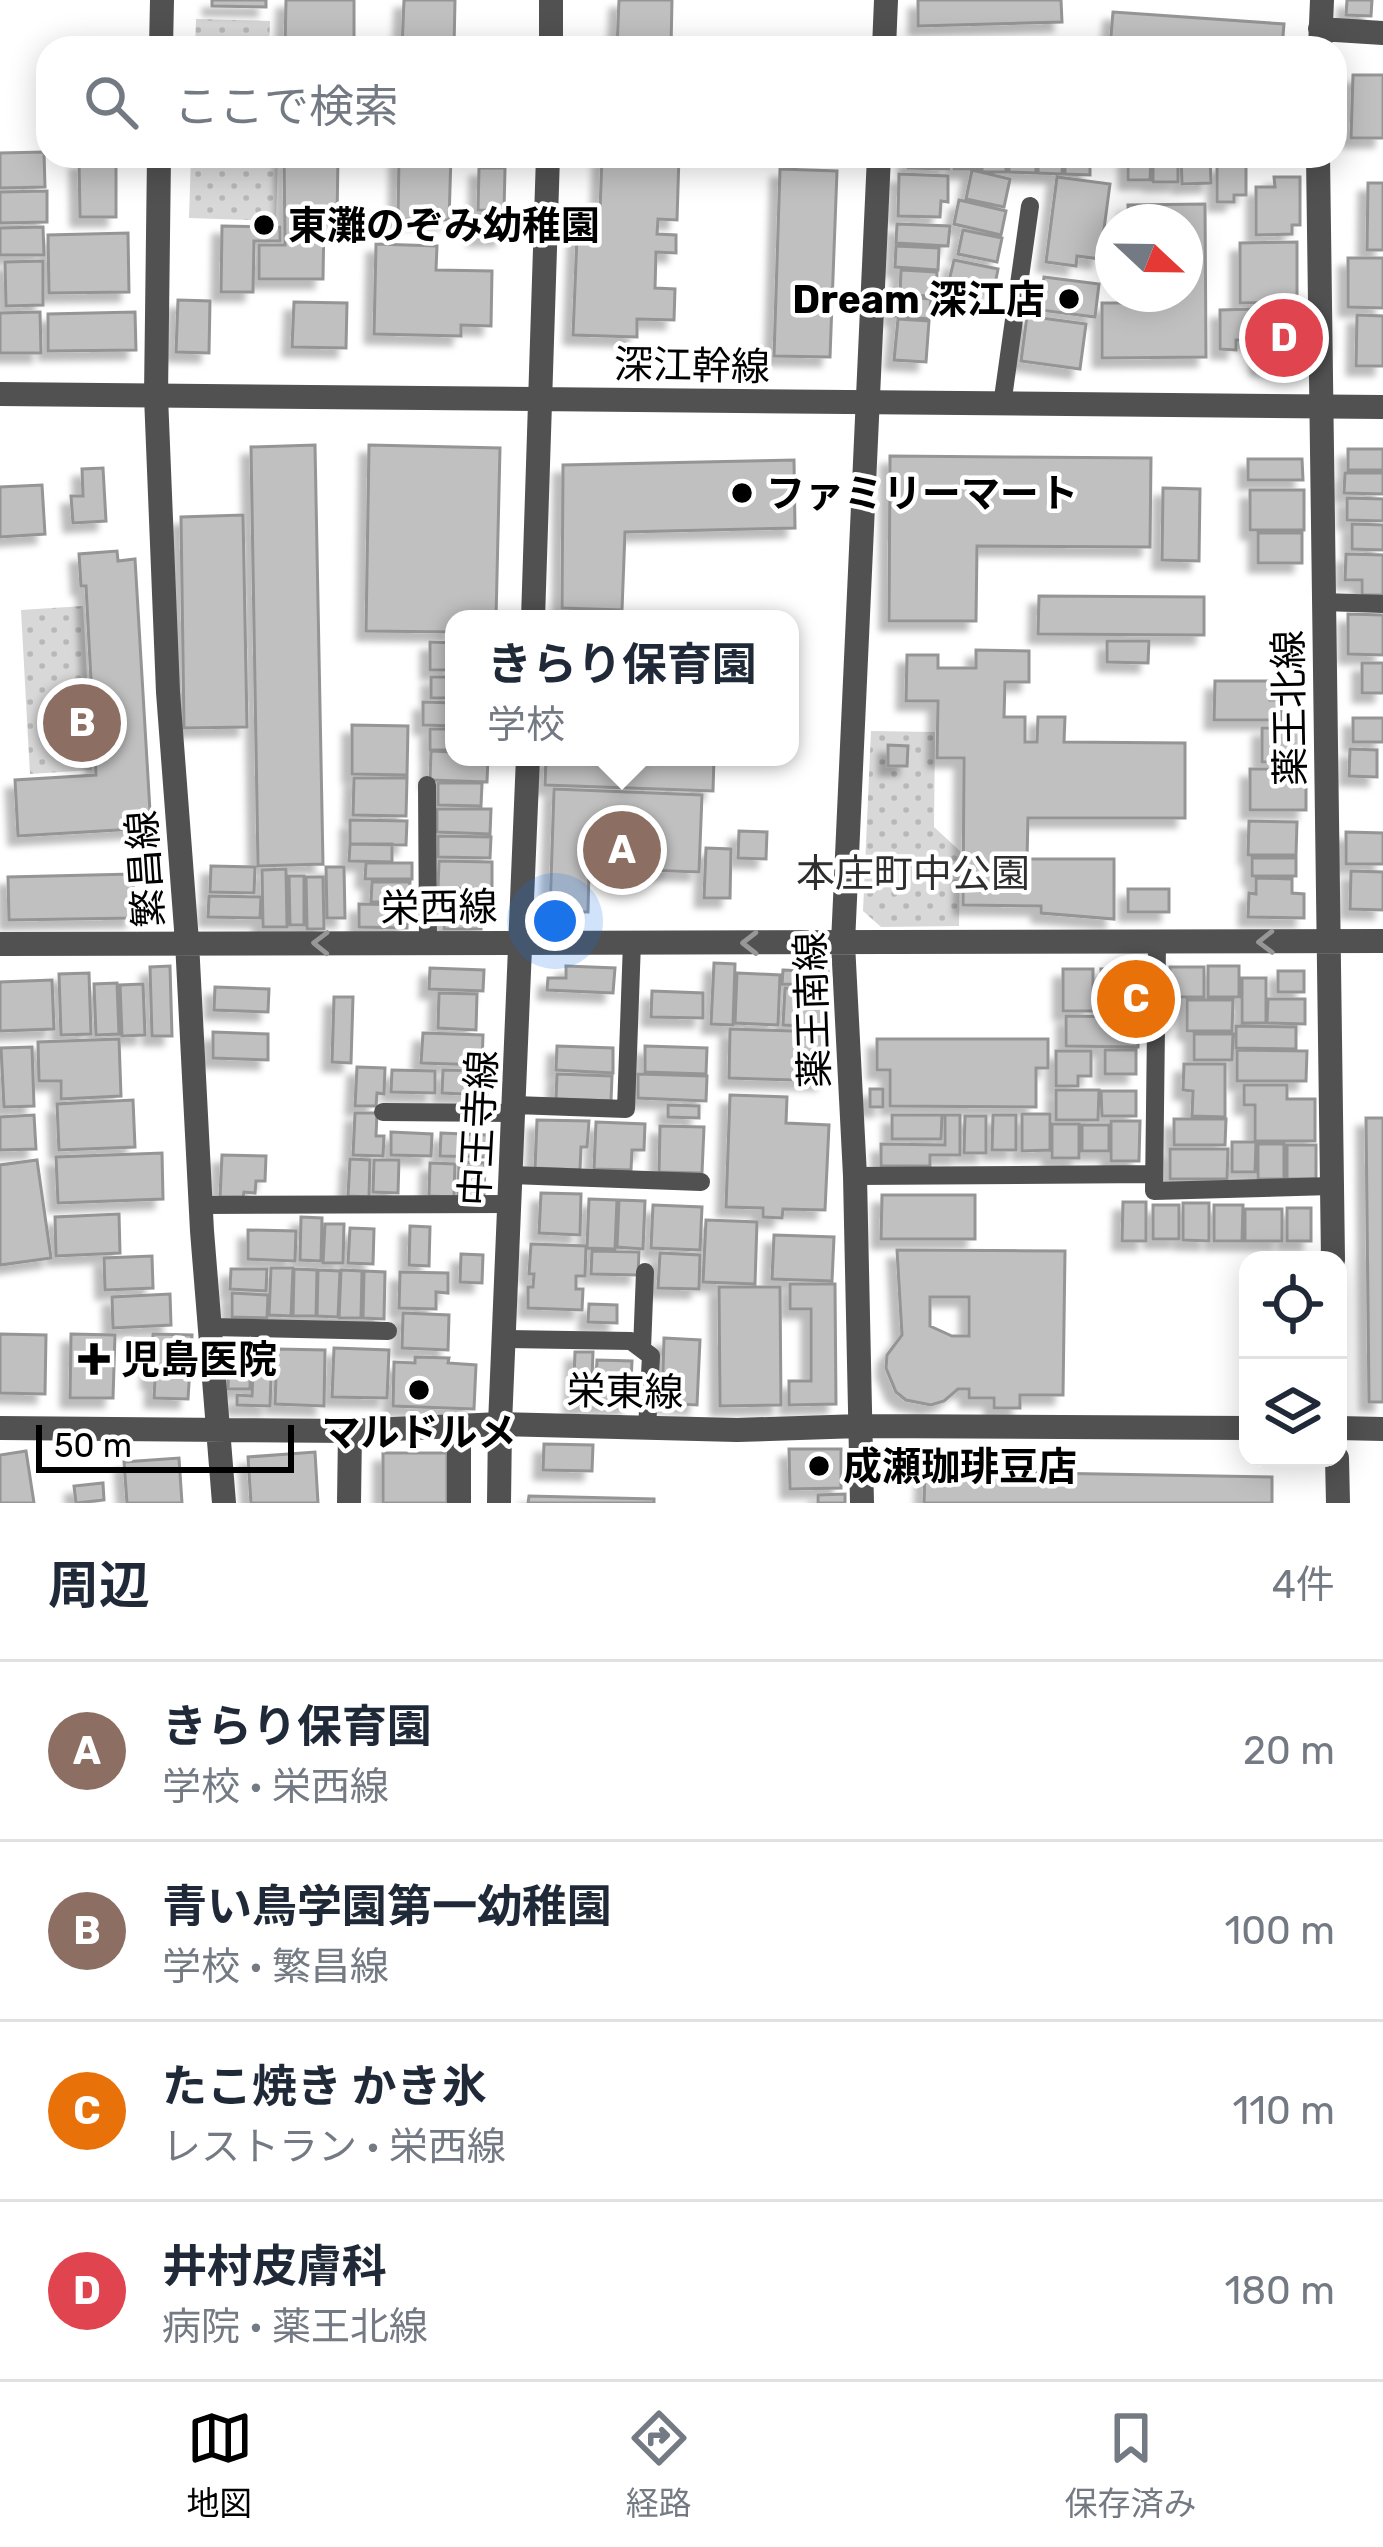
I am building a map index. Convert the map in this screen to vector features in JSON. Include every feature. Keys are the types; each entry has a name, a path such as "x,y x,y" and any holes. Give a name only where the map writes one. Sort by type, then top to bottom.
{"street":[{"path":"161,36 162,0"},
{"path":"551,0 551,36"},
{"path":"884,36 886,0"},
{"path":"1320,36 1322,0"},
{"path":"1347,36 1383,33"},
{"name":"繁昌線","path":"160,168 156,396 168,692 224,1503"},
{"path":"533,610 548,168"},
{"name":"薬王南線","path":"862,1503 844,943 878,168"},
{"name":"薬王北線","path":"1318,168 1333,1251"},
{"name":"深江幹線","path":"0,394 1383,407"},
{"name":"中王寺線","path":"499,1503 528,766"},
{"name":"栄西線","path":"0,944 1383,941"},
{"name":"栄東線","path":"0,1427 350,1431 500,1424 737,1430 1239,1428"},
{"path":"459,1426 459,1503"},
{"path":"1347,1428 1383,1429"},
{"path":"350,1431 350,1503"},
{"path":"1337,1467 1337,1503"}],"lane":[{"path":"1002,404 1030,206"},
{"path":"1324,602 1383,604"},
{"path":"427,785 428,944"},
{"path":"383,1112 626,1109 632,942"},
{"path":"1157,944 1154,1191 1332,1186"},
{"path":"855,1176 1154,1174"},
{"path":"512,1175 701,1182"},
{"path":"201,1205 510,1204"},
{"path":"642,1349 645,1272"},
{"path":"211,1327 388,1330"},
{"path":"505,1339 631,1341 650,1356 647,1428"}],"green space":[{"path":"196,19 270,21 269,36 195,36"},
{"path":"191,168 278,168 276,221 189,218"},
{"path":"83,606 92,770 30,774 21,610"},
{"name":"本庄町中公園","path":"871,731 935,732 934,827 960,851 959,926 881,927 863,911"}],"building":[{"path":"212,0 266,0 266,7 212,6"},
{"path":"286,0 354,0 354,36 285,36"},
{"path":"404,0 455,0 454,36 402,36"},
{"path":"619,0 672,0 671,36 618,36"},
{"path":"918,0 1061,0 1062,22 918,26"},
{"path":"1347,0 1372,0 1371,16 1346,15"},
{"path":"1113,12 1284,24 1283,36 1111,36"},
{"path":"1353,75 1383,75 1383,138 1351,138"},
{"path":"36,152 36,168 44,168 45,187 0,188 0,153"},
{"path":"79,168 116,168 116,217 80,217"},
{"path":"284,168 338,168 337,219 324,219 323,279 259,279 259,245 285,245"},
{"path":"399,168 451,168 449,220 398,219"},
{"path":"479,168 505,168 504,211 478,210"},
{"path":"602,168 679,168 677,220 658,219 657,234 676,235 676,253 656,252 655,288 675,289 674,320 637,319 637,337 573,335 578,212 600,212"},
{"path":"982,168 1006,168 1006,172 982,172"},
{"path":"1009,168 1036,168 1036,173 1009,172"},
{"path":"1038,168 1062,168 1062,174 1038,173"},
{"path":"1065,168 1090,168 1090,175 1065,174"},
{"path":"1128,168 1150,168 1150,180 1128,180"},
{"path":"1153,168 1178,168 1178,182 1153,182"},
{"path":"1181,168 1210,168 1211,183 1182,184"},
{"path":"1217,168 1246,168 1246,195 1234,195 1234,202 1217,202"},
{"path":"780,169 837,171 830,357 774,356"},
{"path":"972,170 1010,179 1004,207 966,199"},
{"path":"899,174 948,176 948,202 941,201 940,217 898,216"},
{"path":"1057,177 1110,184 1107,204 1095,204 1095,258 1077,256 1076,266 1046,262"},
{"path":"1274,177 1300,177 1300,225 1292,225 1292,234 1256,235 1256,187 1275,187"},
{"path":"1368,183 1383,183 1383,250 1367,250"},
{"path":"47,191 47,222 0,223 0,192"},
{"path":"959,200 1006,211 1001,235 954,224"},
{"path":"1203,204 1206,357 1102,358 1102,312 1203,312"},
{"path":"478,215 505,215 504,237 477,237"},
{"path":"897,224 950,226 948,246 896,243"},
{"path":"222,226 280,227 280,241 254,241 253,292 221,292"},
{"path":"43,227 44,255 0,255 0,228"},
{"path":"963,230 1002,238 997,262 958,254"},
{"path":"128,233 129,292 49,293 48,235"},
{"path":"1297,242 1297,302 1240,303 1240,243"},
{"path":"376,244 437,246 436,270 492,271 491,326 461,325 461,336 374,334"},
{"path":"896,246 939,248 938,270 895,267"},
{"path":"1348,258 1383,258 1383,308 1348,307"},
{"path":"954,260 998,269 994,290 949,281"},
{"path":"43,261 43,305 6,306 5,262"},
{"path":"901,270 937,272 936,296 900,295"},
{"path":"1044,277 1095,283 1095,317 1040,310"},
{"path":"895,296 931,299 929,319 893,316"},
{"path":"178,300 210,301 209,353 176,352"},
{"path":"294,302 347,303 346,348 292,347"},
{"path":"1254,309 1254,340 1236,340 1236,350 1220,349 1220,310"},
{"path":"40,312 41,353 0,353 0,313"},
{"path":"135,312 136,350 48,351 48,314"},
{"path":"1260,312 1301,312 1302,365 1260,366"},
{"path":"1357,315 1383,316 1383,366 1356,366"},
{"path":"1027,316 1086,324 1080,369 1021,361"},
{"path":"898,319 929,321 926,362 894,360"},
{"path":"315,445 323,864 258,866 251,447"},
{"path":"369,445 500,448 496,610 445,610 445,632 366,631"},
{"path":"1348,449 1383,449 1383,470 1348,470"},
{"path":"890,456 1151,458 1150,547 977,546 976,621 889,621"},
{"path":"1248,459 1302,459 1303,480 1248,480"},
{"path":"794,460 795,528 625,532 622,610 562,608 563,465"},
{"path":"103,468 106,521 73,523 71,496 83,496 82,469"},
{"path":"1345,473 1383,473 1383,494 1344,493"},
{"path":"42,485 45,534 0,537 0,487"},
{"path":"1163,488 1200,489 1199,561 1162,560"},
{"path":"1250,490 1304,490 1304,530 1250,530"},
{"path":"1347,498 1383,499 1383,521 1347,520"},
{"path":"243,515 247,727 184,728 181,517"},
{"path":"1352,524 1383,525 1383,550 1352,549"},
{"path":"1258,533 1302,533 1302,563 1258,563"},
{"path":"117,551 118,561 135,559 151,828 18,836 15,780 96,775 86,586 81,586 79,554"},
{"path":"1346,554 1383,555 1383,595 1362,595 1362,580 1345,580"},
{"path":"1039,596 1204,597 1204,635 1038,634"},
{"path":"1348,614 1383,615 1383,655 1348,654"},
{"path":"1107,641 1149,641 1148,663 1107,662"},
{"path":"430,642 445,643 445,670 430,670"},
{"path":"976,650 1029,651 1029,682 1005,682 1004,717 1025,717 1025,742 1037,742 1038,717 1065,717 1064,742 1185,743 1185,818 1028,818 1027,859 1114,859 1114,919 1041,913 1041,906 963,905 964,758 937,758 938,701 906,701 907,655 938,655 938,668 976,668"},
{"path":"1362,663 1383,663 1383,693 1362,693"},
{"path":"431,677 445,677 445,698 431,698"},
{"path":"1215,681 1270,681 1270,700 1281,700 1281,720 1214,720"},
{"path":"423,702 445,703 445,726 423,725"},
{"path":"1353,718 1383,718 1383,742 1353,742"},
{"path":"352,725 408,726 407,775 352,774"},
{"path":"1262,728 1305,728 1305,762 1262,762"},
{"path":"430,729 445,729 445,750 430,750"},
{"path":"888,745 908,746 907,766 888,766"},
{"path":"1350,749 1377,750 1377,777 1349,776"},
{"path":"431,751 445,752 445,766 488,766 487,782 430,780"},
{"path":"546,766 714,766 713,791 545,785"},
{"path":"1250,769 1306,769 1306,810 1250,810"},
{"path":"354,778 407,778 406,816 353,815"},
{"path":"438,783 482,783 481,806 438,805"},
{"path":"554,789 702,795 699,872 589,868 588,912 550,911"},
{"path":"437,809 491,809 490,834 437,832"},
{"path":"350,820 407,821 406,845 350,844"},
{"path":"1249,821 1297,822 1296,855 1248,855"},
{"path":"739,831 767,832 766,859 738,858"},
{"path":"1346,832 1383,833 1383,864 1346,864"},
{"path":"438,836 491,837 490,858 438,857"},
{"path":"350,844 392,844 392,862 349,861"},
{"path":"706,848 731,849 730,898 704,898"},
{"path":"1252,858 1296,858 1296,876 1252,876"},
{"path":"439,861 492,862 492,889 438,888"},
{"path":"366,863 412,863 412,879 365,879"},
{"path":"211,866 255,867 254,893 210,892"},
{"path":"326,867 344,867 345,918 327,918"},
{"path":"286,869 287,927 263,927 262,870"},
{"path":"1351,871 1383,872 1383,910 1350,909"},
{"path":"133,874 134,918 9,920 8,877"},
{"path":"289,876 304,876 304,925 290,925"},
{"path":"306,877 323,877 324,929 307,929"},
{"path":"1256,878 1292,879 1292,893 1304,894 1304,918 1248,917 1249,893 1256,894"},
{"path":"372,882 410,882 409,902 371,902"},
{"path":"1128,889 1169,889 1169,912 1128,912"},
{"path":"437,891 493,892 492,909 437,908"},
{"path":"209,896 261,897 260,918 208,917"},
{"path":"359,904 408,905 407,928 359,927"},
{"path":"445,912 481,913 481,929 444,929"},
{"path":"714,963 735,964 733,1025 711,1024"},
{"path":"170,966 172,1036 152,1036 150,967"},
{"path":"566,966 615,968 613,993 547,990 548,978 566,978"},
{"path":"1208,966 1239,966 1239,997 1208,997"},
{"path":"1170,967 1204,967 1204,997 1170,997"},
{"path":"430,968 484,970 483,991 429,989"},
{"path":"1144,968 1144,1011 1101,1011 1101,969"},
{"path":"1063,969 1093,969 1093,1011 1063,1011"},
{"path":"783,970 828,972 828,985 782,984"},
{"path":"1278,971 1304,971 1304,992 1278,992"},
{"path":"89,973 91,1034 61,1035 59,974"},
{"path":"737,973 780,975 778,1025 735,1023"},
{"path":"1242,978 1266,978 1266,1023 1242,1023"},
{"path":"52,980 54,1029 0,1031 0,982"},
{"path":"117,983 119,1034 96,1035 94,984"},
{"path":"143,984 145,1035 122,1036 120,985"},
{"path":"215,987 269,989 268,1012 214,1010"},
{"path":"785,988 824,989 823,1027 783,1025"},
{"path":"652,991 703,993 703,1018 651,1017"},
{"path":"439,993 477,994 476,1030 438,1028"},
{"path":"334,997 353,997 351,1063 332,1062"},
{"path":"1268,999 1305,999 1305,1024 1267,1023"},
{"path":"1187,1000 1233,1000 1232,1031 1187,1031"},
{"path":"1066,1016 1139,1017 1138,1047 1066,1046"},
{"path":"1236,1026 1296,1027 1296,1049 1236,1048"},
{"path":"730,1029 826,1032 825,1081 729,1078"},
{"path":"213,1032 268,1034 268,1060 213,1058"},
{"path":"423,1033 483,1035 482,1065 421,1063"},
{"path":"1194,1034 1233,1034 1232,1060 1194,1060"},
{"path":"119,1039 121,1096 61,1099 61,1081 39,1081 38,1042"},
{"path":"877,1039 1048,1039 1048,1068 1036,1068 1036,1107 890,1106 890,1070 877,1070"},
{"path":"557,1046 613,1048 613,1073 556,1070"},
{"path":"645,1046 707,1048 706,1074 645,1072"},
{"path":"32,1047 34,1106 4,1107 1,1048"},
{"path":"1105,1050 1136,1050 1136,1074 1105,1074"},
{"path":"1237,1050 1307,1051 1306,1081 1237,1081"},
{"path":"1056,1051 1091,1051 1091,1076 1078,1076 1078,1086 1056,1086"},
{"path":"1184,1064 1225,1064 1225,1117 1192,1116 1193,1091 1183,1090"},
{"path":"357,1067 385,1068 384,1094 377,1093 376,1106 355,1106"},
{"path":"392,1070 435,1071 435,1093 391,1092"},
{"path":"443,1070 488,1071 487,1095 442,1093"},
{"path":"557,1074 612,1076 611,1101 556,1099"},
{"path":"638,1074 707,1076 706,1101 638,1098"},
{"path":"1244,1085 1287,1085 1287,1099 1315,1099 1315,1141 1255,1141 1255,1105 1244,1105"},
{"path":"870,1089 883,1089 883,1107 870,1107"},
{"path":"1056,1090 1099,1090 1098,1120 1056,1120"},
{"path":"1101,1091 1136,1091 1136,1116 1102,1116"},
{"path":"730,1095 787,1097 786,1123 829,1125 825,1210 783,1209 782,1218 763,1217 763,1208 726,1207"},
{"path":"133,1100 135,1147 59,1150 57,1104"},
{"path":"668,1105 699,1106 699,1118 668,1117"},
{"path":"355,1113 377,1113 376,1136 384,1136 383,1156 353,1155"},
{"path":"1022,1114 1050,1114 1050,1150 1022,1151"},
{"path":"34,1115 36,1149 0,1150 0,1117"},
{"path":"892,1115 942,1115 941,1139 892,1139"},
{"path":"945,1115 960,1115 960,1155 930,1155 930,1166 881,1166 881,1144 945,1145"},
{"path":"993,1115 1016,1115 1016,1150 992,1150"},
{"path":"965,1116 986,1116 986,1153 964,1153"},
{"path":"1366,1118 1383,1118 1383,1402 1369,1402"},
{"path":"1174,1119 1226,1119 1225,1145 1174,1145"},
{"path":"537,1120 589,1121 580,1170 535,1168"},
{"path":"1111,1121 1140,1121 1139,1161 1111,1161"},
{"path":"596,1122 645,1124 644,1150 632,1150 631,1170 594,1169"},
{"path":"1052,1124 1079,1124 1079,1158 1052,1158"},
{"path":"1082,1125 1109,1125 1109,1151 1082,1151"},
{"path":"660,1126 704,1127 702,1173 659,1172"},
{"path":"391,1132 432,1134 431,1156 391,1155"},
{"path":"441,1133 487,1135 485,1157 440,1156"},
{"path":"1232,1142 1256,1142 1255,1172 1232,1172"},
{"path":"1258,1144 1284,1144 1284,1179 1258,1179"},
{"path":"1287,1145 1316,1145 1316,1179 1287,1179"},
{"path":"1170,1149 1228,1149 1227,1179 1170,1179"},
{"path":"162,1153 163,1199 58,1203 56,1157"},
{"path":"222,1155 266,1156 265,1181 256,1181 255,1193 220,1197"},
{"path":"350,1159 370,1160 369,1197 348,1196"},
{"path":"37,1160 51,1258 0,1265 0,1165"},
{"path":"374,1160 399,1160 398,1193 373,1192"},
{"path":"459,1162 485,1163 484,1197 458,1196"},
{"path":"430,1163 455,1164 454,1197 429,1196"},
{"path":"541,1193 581,1194 580,1235 539,1233"},
{"path":"882,1195 975,1195 975,1239 881,1239"},
{"path":"589,1199 617,1200 615,1249 587,1248"},
{"path":"619,1200 645,1201 643,1249 617,1247"},
{"path":"1123,1202 1146,1202 1146,1241 1122,1241"},
{"path":"1183,1203 1209,1203 1209,1241 1183,1240"},
{"path":"653,1205 702,1207 700,1250 651,1248"},
{"path":"1153,1205 1179,1205 1179,1239 1153,1239"},
{"path":"1214,1205 1243,1205 1242,1241 1214,1241"},
{"path":"1287,1208 1311,1208 1311,1241 1287,1241"},
{"path":"1245,1209 1282,1209 1282,1241 1245,1241"},
{"path":"119,1214 120,1253 56,1256 55,1217"},
{"path":"301,1217 322,1218 321,1261 300,1260"},
{"path":"706,1220 757,1222 755,1284 703,1282"},
{"path":"325,1224 344,1224 343,1263 323,1263"},
{"path":"410,1226 430,1227 429,1266 409,1265"},
{"path":"350,1228 374,1229 373,1264 348,1263"},
{"path":"248,1230 296,1231 295,1261 248,1259"},
{"path":"774,1235 834,1237 832,1281 772,1279"},
{"path":"531,1244 586,1246 585,1276 576,1276 576,1289 583,1289 582,1310 528,1308 528,1287 533,1287 534,1274 529,1274"},
{"path":"897,1250 1065,1251 1063,1395 1020,1395 1020,1408 994,1408 994,1398 969,1398 969,1389 958,1389 931,1405 906,1400 896,1392 886,1368 887,1355 902,1335","holes":["930,1297 969,1297 969,1336 952,1336 930,1326"]},
{"path":"592,1251 639,1252 638,1275 591,1274"},
{"path":"660,1253 700,1255 699,1289 658,1288"},
{"path":"461,1254 483,1255 482,1283 460,1282"},
{"path":"152,1256 153,1288 105,1290 104,1258"},
{"path":"271,1268 293,1268 291,1316 269,1315"},
{"path":"231,1269 267,1269 266,1291 230,1289"},
{"path":"294,1269 317,1270 316,1316 293,1316"},
{"path":"318,1270 340,1271 338,1317 317,1316"},
{"path":"341,1270 362,1271 361,1318 339,1318"},
{"path":"364,1271 385,1272 384,1319 363,1318"},
{"path":"400,1272 448,1273 448,1293 436,1292 436,1309 399,1308"},
{"path":"790,1284 835,1284 836,1404 789,1405 789,1381 811,1381 811,1309 790,1309"},
{"path":"719,1287 780,1287 781,1405 720,1406"},
{"path":"232,1293 268,1295 267,1318 232,1317"},
{"path":"170,1294 171,1325 113,1328 112,1297"},
{"path":"589,1304 617,1305 617,1323 588,1322"},
{"path":"403,1313 449,1315 448,1350 402,1348"},
{"path":"0,1334 46,1335 45,1394 0,1393"},
{"path":"71,1334 115,1335 113,1398 70,1398"},
{"path":"153,1334 192,1335 188,1399 154,1398 155,1379 150,1379"},
{"path":"664,1338 700,1340 697,1405 662,1403"},
{"path":"229,1344 251,1344 250,1389 228,1389"},
{"path":"254,1348 272,1348 270,1406 237,1405 237,1395 252,1396"},
{"path":"334,1348 389,1350 387,1398 332,1397"},
{"path":"277,1349 325,1350 324,1406 275,1404"},
{"path":"575,1352 593,1352 591,1405 573,1404"},
{"path":"415,1357 476,1365 474,1409 393,1406 394,1362 415,1363"},
{"path":"597,1360 632,1361 630,1405 595,1404"},
{"path":"544,1444 593,1445 592,1471 543,1470"},
{"path":"789,1449 841,1449 841,1488 790,1489"},
{"path":"26,1451 34,1503 0,1503 0,1455"},
{"path":"315,1452 318,1503 251,1503 248,1457"},
{"path":"383,1453 447,1453 447,1503 383,1503"},
{"path":"179,1458 182,1503 127,1503 124,1462"},
{"path":"925,1471 1272,1477 1272,1503 924,1503"},
{"path":"103,1483 104,1500 76,1503 74,1486"},
{"path":"845,1494 845,1503 818,1503 818,1495"},
{"path":"529,1496 654,1499 654,1503 528,1503"}],"place":[{"name":"東灘のぞみ幼稚園","path":"264,225"},
{"name":"Dream 深江店","path":"1069,299"},
{"name":"井村皮膚科","path":"1284,338"},
{"name":"ファミリーマート","path":"742,493"},
{"name":"青い鳥学園第一幼稚園","path":"82,723"},
{"name":"きらり保育園","path":"622,850"},
{"name":"たこ焼き かき氷","path":"1136,999"},
{"name":"児島医院","path":"94,1359"},
{"name":"マルドルメ","path":"419,1390"},
{"name":"成瀬珈琲豆店","path":"819,1466"}]}
